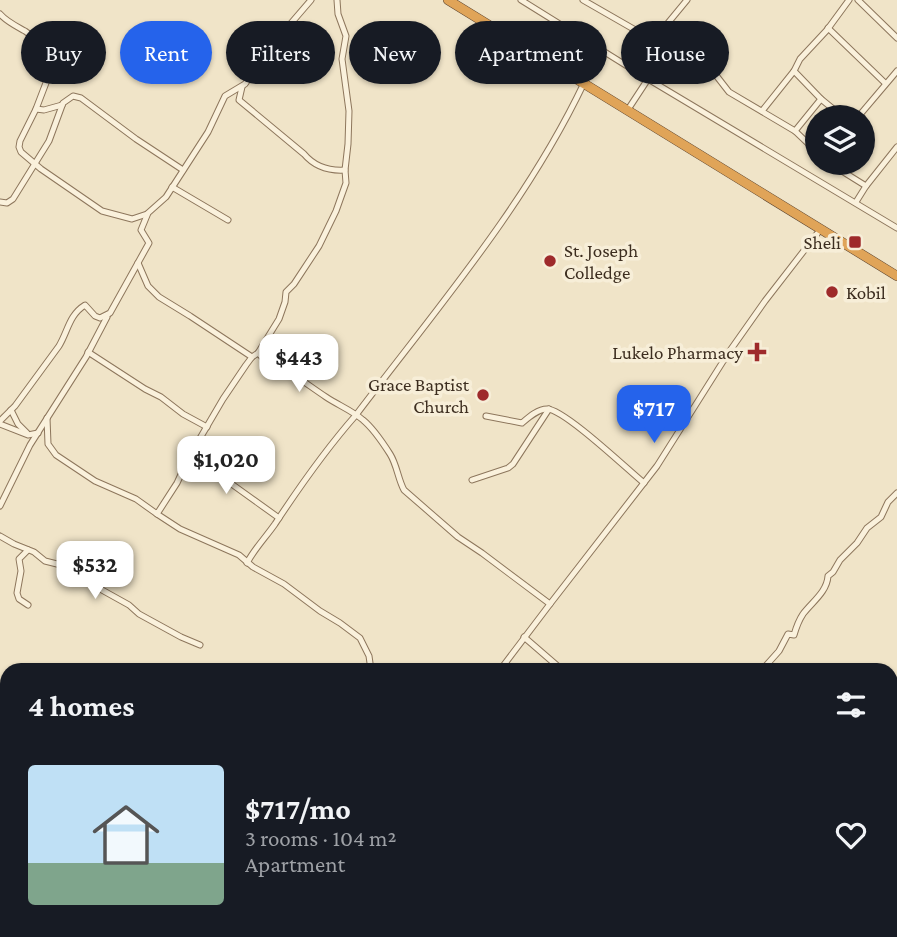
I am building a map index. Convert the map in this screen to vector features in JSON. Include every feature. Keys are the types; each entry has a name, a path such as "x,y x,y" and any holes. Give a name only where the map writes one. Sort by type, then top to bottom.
{"highway":[{"path":"448,0 482,21"},
{"path":"586,84 897,276"}],"street":[{"path":"311,0 274,43 242,87 239,100 320,167 345,170"},
{"path":"158,514 223,400 279,319 286,292 305,269 325,235 341,199 346,183 349,111 342,59 346,36 338,14 337,0"},
{"path":"521,0 621,61"},
{"path":"583,0 621,21"},
{"path":"599,8 604,0"},
{"path":"670,21 687,0"},
{"path":"762,111 794,71 800,59 849,0"},
{"path":"858,0 897,38"},
{"path":"0,14 26,32 51,55 54,62 19,147 35,164 102,211 132,219 148,213 163,201 213,122 225,96 242,87"},
{"path":"828,28 885,83"},
{"path":"794,71 828,105"},
{"path":"868,105 897,71"},
{"path":"247,563 335,439 504,221 565,123 584,84"},
{"path":"627,111 646,84"},
{"path":"658,84 897,228"},
{"path":"723,84 729,92 795,131 805,141"},
{"path":"0,202 7,204 13,199 54,130 62,105 73,96 78,96 183,170"},
{"path":"795,131 821,99"},
{"path":"36,109 44,110 62,105"},
{"path":"856,202 897,147"},
{"path":"848,175 866,186"},
{"path":"172,187 228,220"},
{"path":"0,506 30,445 86,358 149,243 141,230 148,213"},
{"path":"505,663 657,466 729,352 820,230"},
{"path":"138,263 154,293 251,357"},
{"path":"38,433 28,435 0,421 59,346 72,316 83,305 100,318 108,315"},
{"path":"88,352 207,427"},
{"path":"258,353 356,415 370,427 394,461 404,490 458,537 550,604"},
{"path":"486,416 522,422 540,410 549,409 559,413 577,425 644,483"},
{"path":"472,480 513,464 549,409"},
{"path":"11,410 18,425 28,435"},
{"path":"47,418 48,444 57,455 95,481 136,499 180,529 239,555 247,563 284,584 360,638 370,663"},
{"path":"189,457 279,518"},
{"path":"768,663 788,635 794,635 803,613 824,588 828,576 840,560 867,528 881,517 888,502 897,493"},
{"path":"0,536 47,562 61,565 86,578 139,614 200,645"},
{"path":"28,550 19,559 21,571 17,593 19,599 28,605"},
{"path":"524,637 554,663"}],"place":[{"name":"Sheli","path":"855,242"},
{"name":"St. Joseph Colledge","path":"550,261"},
{"name":"Kobil","path":"832,292"},
{"name":"Lukelo Pharmacy","path":"757,352"},
{"name":"Grace Baptist Church","path":"483,395"}]}
